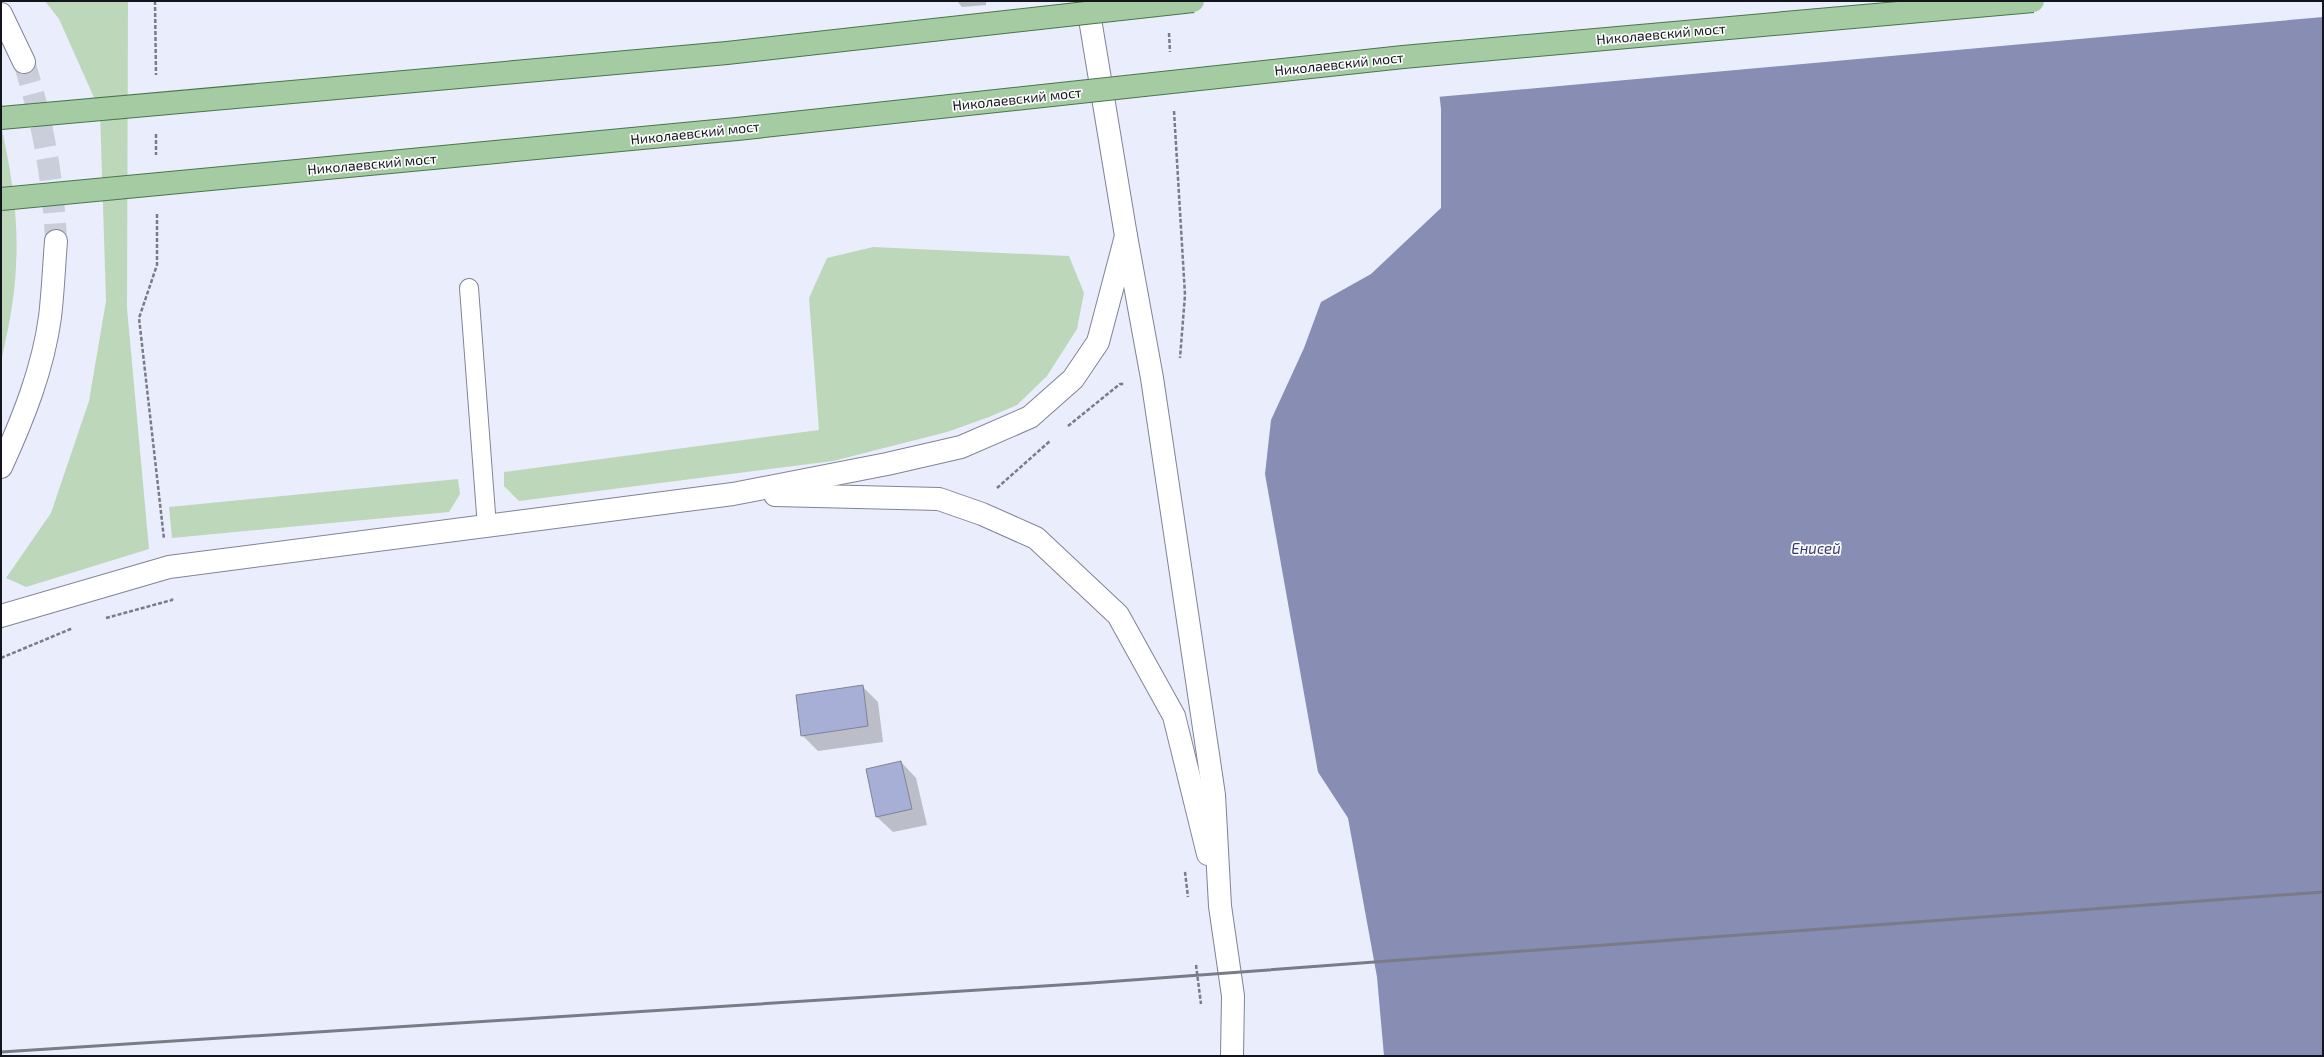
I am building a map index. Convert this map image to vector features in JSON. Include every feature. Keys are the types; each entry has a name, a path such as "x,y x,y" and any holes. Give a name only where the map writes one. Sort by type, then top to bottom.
{"main road":[{"path":"1087,1 1126,236 1152,378 1214,795 1220,906 1233,996 1232,1056"},
{"path":"1,118 727,53 1193,1"},
{"name":"Николаевский мост","path":"1,199 745,128 1403,57 2033,1"},
{"path":"1,14 24,62"},
{"path":"1,616 169,567 733,494 887,464 961,447 1030,417 1073,379 1098,342 1126,236"},
{"path":"1,467 22,422 38,371 50,318 56,241"},
{"path":"733,494 939,499 982,514 1036,538 1118,614 1174,716 1220,906"}],"lane":[{"path":"469,288 487,527"}],"path":[{"path":"1168,25 1170,57"},
{"path":"1064,429 1120,384 1152,378 1179,370 1185,295 1173,104"},
{"path":"157,265 139,318 165,545"},
{"path":"982,514 988,496 1053,439"},
{"path":"101,620 172,600 172,592"},
{"path":"1,658 79,626"},
{"path":"1184,871 1188,903"},
{"path":"1196,958 1202,1005"}],"green space":[{"path":"45,1 128,1 127,308 149,549 26,587 6,578 51,513 89,401 106,301 100,111 59,19"},
{"path":"1,125 13,195 17,247 13,302 1,362"},
{"path":"873,247 1069,256 1084,293 1077,329 1047,376 1017,405 947,432 833,461 519,501 504,486 504,472 819,430 809,298 827,258"},
{"path":"458,479 460,494 449,512 172,538 169,507"}],"water":[{"name":"Енисей","path":"1429,1 2323,1 2323,1056 1384,1056 1377,977 1348,818 1318,772 1265,474 1271,420 1304,348 1321,302 1371,274 1441,208 1441,109"}],"pier":[{"path":"1427,1 2323,1 2323,17 1437,97"}],"building":[{"path":"863,685 868,726 801,736 796,695"},
{"path":"901,761 912,809 876,817 866,769"}],"tunnel":[{"path":"24,62 37,107 50,172 56,241"}],"railway":[{"path":"1,1052 1091,983 2323,892"}]}
